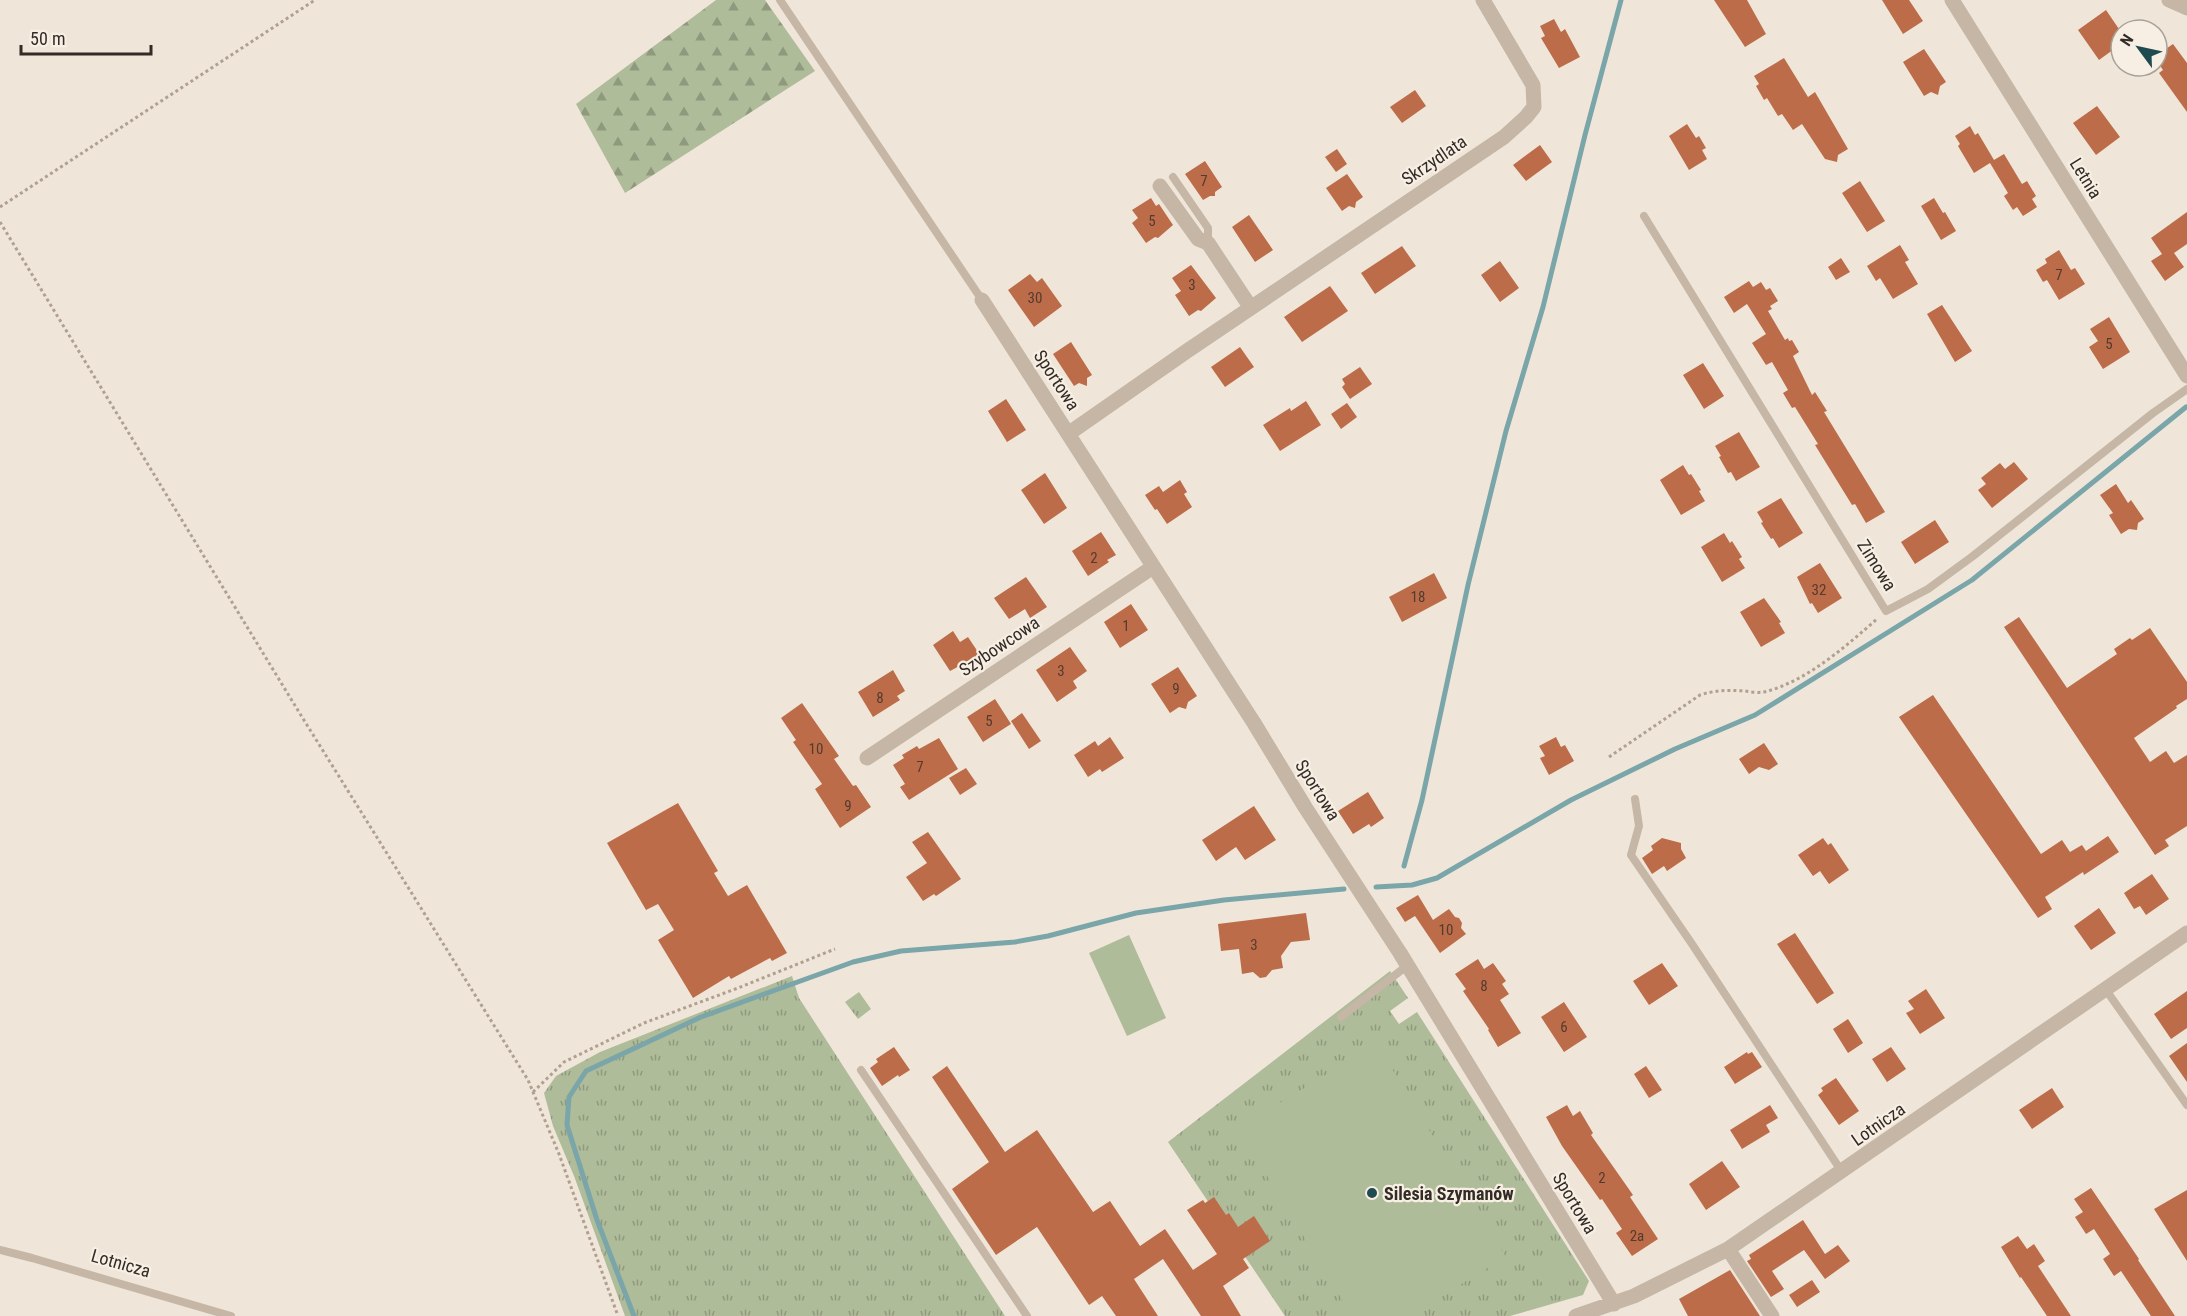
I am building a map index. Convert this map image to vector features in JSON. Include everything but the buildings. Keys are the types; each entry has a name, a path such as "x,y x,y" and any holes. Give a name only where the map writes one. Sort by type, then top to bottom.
{"street":[{"name":"Skrzydlata","path":"1068,434 1504,136 1526,117 1534,107 1533,85 1483,0"},
{"name":"Letnia","path":"1952,0 2187,376"},
{"path":"2169,0 2187,8"},
{"path":"1160,186 1198,239 1208,243 1251,308"},
{"name":"Sportowa","path":"982,300 1408,965 1614,1304"},
{"name":"Szybowcowa","path":"867,758 1154,567"},
{"name":"Lotnicza","path":"1576,1316 1614,1304 1728,1249 1842,1173 2187,933"},
{"path":"1728,1249 1772,1316"}],"lane":[{"path":"780,0 982,300"},
{"path":"1173,177 1208,228 1208,243"},
{"name":"Zimowa","path":"1644,216 1886,611 1928,589 1973,556 2153,413 2187,389"},
{"path":"1635,799 1639,826 1631,855 1842,1173"},
{"path":"1341,1017 1408,965"},
{"path":"2106,990 2187,1105"},
{"path":"861,1070 1027,1316"},
{"name":"Lotnicza","path":"0,1250 231,1316"}],"path":[{"path":"0,207 315,0"},
{"path":"0,222 302,717 528,1080 559,1154 618,1316"},
{"path":"1609,757 1700,695 1725,690 1762,692 1790,682 1838,652 1886,611"},
{"path":"533,1092 564,1062 644,1023 835,949"}],"green space":[{"path":"716,0 765,0 815,71 625,193 576,104"},
{"path":"1129,935 1166,1018 1127,1036 1089,953"},
{"path":"1390,971 1408,998 1390,1011 1399,1024 1417,1012 1589,1281 1583,1295 1510,1316 1285,1316 1168,1142"},
{"path":"792,976 799,998 1005,1316 625,1316 574,1176 553,1126 544,1093 556,1076 600,1052"},
{"path":"859,992 871,1009 858,1019 845,1002"},
{"name":"Silesia Szymanów","path":"1377,1044 1506,1257 1408,1316 1352,1316 1238,1128"},
{"path":"1555,1253 1573,1279 1551,1295 1532,1269"}],"waterway":[{"path":"1404,866 1422,800 1468,585 1506,431 1543,307 1621,0"},
{"path":"1376,887 1412,885 1437,878 1571,800 1675,749 1755,715 1972,580 2186,407"},
{"path":"634,1316 597,1220 567,1125 569,1097 586,1071 701,1017 853,962 901,951 1015,942 1048,936 1136,913 1224,900 1344,889"}],"place":[{"name":"Silesia Szymanów","path":"1372,1193"}]}
